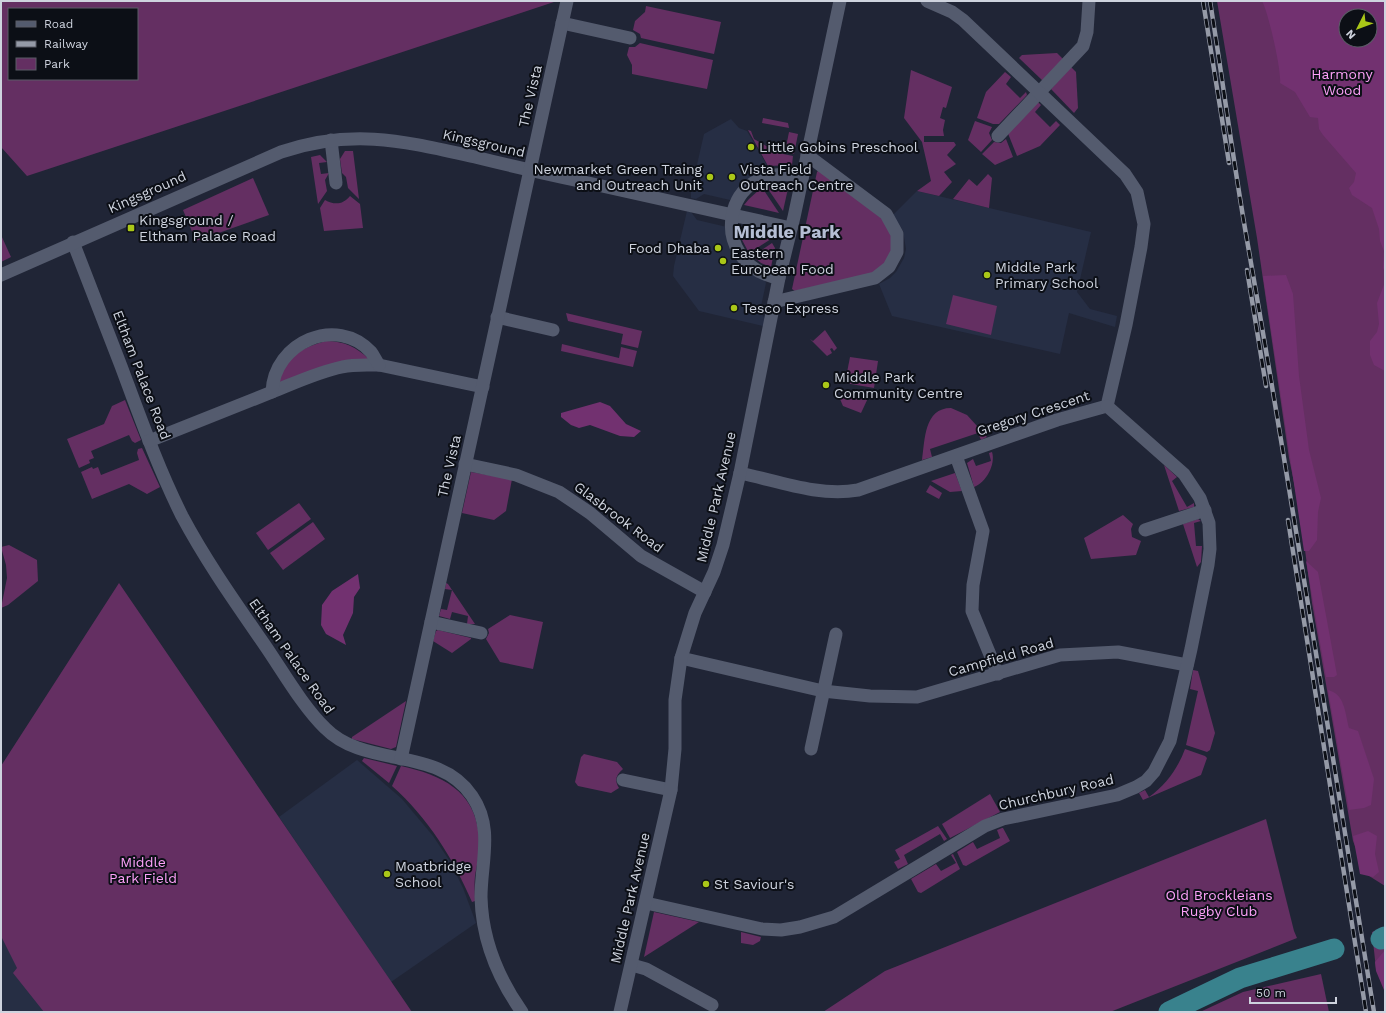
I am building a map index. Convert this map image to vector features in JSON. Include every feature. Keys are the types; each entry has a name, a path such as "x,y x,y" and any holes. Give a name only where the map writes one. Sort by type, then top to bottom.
{"street":[{"name":"The Vista","path":"401,759 568,1"},
{"name":"Middle Park Avenue","path":"620,1012 671,790 675,749 675,700 681,658 688,633 714,572 723,545 740,473 779,278 808,155 840,1"},
{"name":"Gregory Crescent","path":"740,473 825,492 841,493 858,490 1057,420 1107,406 1126,325 1144,224 1140,202 1133,185 1125,174 963,20 952,12 927,1"},
{"path":"998,136 1083,46 1088,32 1089,1"},
{"path":"562,23 630,38"},
{"name":"Kingsground","path":"1,275 73,242 281,152 308,143 331,140 379,139 406,142 684,206 732,214 791,228"},
{"path":"331,140 336,182"},
{"path":"774,302 874,278 889,267 895,258 898,248 895,230 886,214 808,155"},
{"path":"779,278 772,277 753,267 739,254 732,236 732,214 741,195 757,180 775,175 802,177"},
{"name":"Eltham Palace Road","path":"73,242 149,441 174,499 212,570 318,722 346,744 360,750 432,766 446,772 460,782 471,794 480,809 484,824 486,842 482,892 484,926 490,952 500,978 522,1012"},
{"path":"497,318 553,330"},
{"path":"272,392 272,380 279,365 288,352 301,342 314,337 331,336 346,338 359,344 370,352 379,365"},
{"path":"149,441 272,392 344,366 379,365 483,387"},
{"name":"Churchbury Road","path":"646,903 762,929 781,930 800,927 834,916 972,833 991,824 1003,819 1117,795 1146,781 1154,772 1166,752 1170,741 1210,549 1209,523 1200,498 1184,474 1107,406"},
{"path":"956,456 983,531 973,585 972,611 998,674"},
{"name":"Glasbrook Road","path":"465,464 516,475 559,492 582,507 641,556 705,592"},
{"path":"1145,530 1205,510"},
{"path":"431,622 481,633"},
{"path":"812,749 836,634"},
{"name":"Campfield Road","path":"681,658 824,691 870,696 917,697 1060,655 1118,652 1187,665"},
{"path":"623,780 671,790"},
{"path":"632,965 646,969 712,1005"}],"shaded area":[{"path":"731,119 739,128 747,131 771,172 730,200 704,194 696,199 691,198 691,191 704,134"},
{"name":"Middle Park Primary School","path":"917,191 1091,232 1077,292 1090,309 1117,316 1115,327 1069,313 1060,354 892,316 879,284 890,278 896,272 904,258 906,249 903,231 893,215"},
{"path":"687,211 691,212 697,220 727,227 764,278 766,283 760,311 765,319 763,326 699,311 673,276"},
{"name":"Moatbridge School","path":"357,760 402,799 433,836 449,860 463,888 476,923 391,982 279,817"},
{"path":"1,906 63,1012 1,1012"}],"green space":[{"path":"1,1 557,1 27,176 1,147"},
{"path":"1217,1 1385,1 1385,886 1366,874 1353,841 1312,603 1300,512 1289,458 1257,238"},
{"name":"Harmony Wood","path":"1262,1 1385,1 1385,273 1383,268 1384,251 1372,208 1352,195 1349,188 1354,182 1356,173 1323,135 1319,129 1318,118 1310,117 1295,92 1280,83 1277,55 1271,28"},
{"path":"646,6 721,22 714,54 641,38 640,34 633,30 635,21 645,12"},
{"path":"640,43 713,60 707,89 632,74 632,65 627,55 629,47 635,47"},
{"path":"1057,53 1063,59 1043,81 1019,58 1022,55"},
{"path":"1071,67 1076,72 1078,108 1074,113 1051,89"},
{"path":"911,70 952,87 946,108 943,107 940,118 945,120 943,130 944,136 924,136 924,142 954,142 956,145 947,155 956,164 944,172 952,182 939,196 917,191 931,181 922,142 904,118"},
{"path":"1005,72 1011,77 1006,84 1020,98 1026,92 1027,95 999,124 993,124 977,118 986,92"},
{"path":"1036,100 1041,105 1035,112 1050,127 1056,121 1060,125 1040,146 1017,156 1007,131"},
{"path":"763,118 788,123 789,128 762,123"},
{"path":"975,121 992,127 989,133 992,140 981,152 968,140"},
{"path":"748,130 751,131 754,139 768,147 769,151 793,156 792,165 768,166"},
{"path":"789,132 798,134 794,154 785,152"},
{"path":"1006,139 1013,157 995,165 982,154 994,142 1001,143"},
{"path":"345,151 353,151 359,199 348,188 346,177 342,173 340,159"},
{"path":"320,155 327,162 319,163 321,174 329,173 325,180 327,191 318,204 311,157"},
{"path":"820,169 885,221 891,234 891,251 885,263 874,273 795,291 792,289 817,172"},
{"path":"988,174 992,178 989,208 953,199 969,179 977,186"},
{"path":"253,178 269,215 196,241 183,210"},
{"path":"775,183 789,184 783,211 766,186"},
{"path":"760,189 763,189 779,213 744,205"},
{"path":"350,196 360,204 363,228 324,231 320,208 325,200 332,203 341,203"},
{"path":"739,228 768,235 771,239 749,253 741,238"},
{"path":"1,235 11,257 1,262"},
{"path":"772,243 775,248 771,267 761,263 753,256"},
{"path":"1286,275 1293,294 1299,376 1309,450 1321,498 1318,512 1317,540 1309,551 1304,551 1263,276"},
{"path":"1385,282 1385,371 1374,365 1370,355 1370,341 1377,332 1379,324 1377,303"},
{"path":"953,295 997,306 991,335 946,324"},
{"path":"566,313 642,331 638,348 621,344 623,334 568,321"},
{"path":"825,330 837,348 834,351 832,348 830,349 832,353 827,356 810,339 813,341"},
{"path":"326,341 338,342 349,346 359,351 369,359 279,384 285,367 295,355 310,346"},
{"path":"562,344 619,358 621,347 637,351 633,367 561,351"},
{"path":"850,357 878,361 874,388 845,383"},
{"path":"843,392 869,396 861,413 843,406 840,399"},
{"path":"125,400 141,440 135,443 129,435 91,451 94,458 89,460 90,463 79,468 67,439 104,424 112,406"},
{"path":"600,402 610,406 626,424 641,431 634,437 620,436 590,425 579,428 571,425 561,417 561,413"},
{"path":"951,408 967,415 987,437 981,440 978,433 930,449 932,457 922,460 925,435 931,419 942,409"},
{"path":"142,448 160,487 147,494 129,484 92,499 81,472 92,467 93,469 98,467 101,475 139,460 137,453 138,449"},
{"path":"992,452 993,462 989,472 982,482 974,487 967,463 973,459 976,466 991,461 989,453"},
{"path":"1164,465 1177,477 1172,481 1187,507 1194,503 1194,507 1179,511"},
{"path":"471,472 512,479 506,511 494,520 462,513"},
{"path":"955,473 962,491 950,492 931,481"},
{"path":"930,485 942,493 939,499 926,492"},
{"path":"299,503 311,519 268,550 256,533"},
{"path":"1123,515 1133,524 1131,529 1132,537 1141,541 1136,555 1091,559 1084,538"},
{"path":"1198,519 1201,521 1194,523 1196,546 1202,546 1201,562 1197,567 1183,524"},
{"path":"313,522 325,539 283,570 270,553"},
{"path":"9,545 37,560 38,581 8,605 1,608 7,578 6,565 1,547"},
{"path":"1306,561 1318,572 1337,675 1334,677 1326,677"},
{"path":"358,574 360,588 354,597 353,613 343,635 346,645 326,634 321,625 322,605 332,591"},
{"name":"Middle Park Field","path":"119,583 412,1012 44,1012 13,973 17,968 1,936 1,766"},
{"path":"446,583 448,584 475,624 467,624 468,616 452,612 450,619 439,616 441,609 447,610 452,590 445,589"},
{"path":"510,615 543,622 533,669 500,662 486,639 489,633 488,629"},
{"path":"438,630 471,639 452,653 433,641 436,631"},
{"path":"1193,670 1198,671 1215,733 1210,750 1207,752 1186,745 1198,691 1190,689"},
{"path":"1328,690 1334,692 1341,700 1349,728 1358,731 1374,779 1371,805 1364,808 1349,810"},
{"path":"406,701 396,747 391,749 352,739 352,737"},
{"path":"1185,749 1207,758 1201,775 1143,800 1139,793 1145,790 1149,797 1161,787 1179,763"},
{"path":"584,754 617,762 623,769 616,778 619,788 611,793 578,786 575,782 581,757"},
{"path":"364,758 397,766 389,783 362,761"},
{"path":"401,766 430,774 454,787 471,807 476,820 479,836 479,851 475,879 475,901 472,902 448,854 428,825 405,798 392,786"},
{"path":"990,794 1000,812 950,838 942,824"},
{"name":"Old Brockleians Rugby Club","path":"1266,819 1297,938 1110,1012 823,1012 885,971"},
{"path":"938,826 947,839 944,841 940,834 904,855 908,864 898,869 894,862 900,859 895,850"},
{"path":"1002,828 1010,841 966,866 963,865 957,852 973,842 977,849 1000,838 997,830"},
{"path":"1368,831 1377,836 1375,854 1379,872 1373,877 1360,874 1353,836"},
{"path":"953,854 960,869 921,893 918,892 911,879 936,864 941,871 956,863 951,855"},
{"path":"654,912 699,922 644,957"},
{"path":"1385,927 1385,1009 1384,988 1376,969 1372,932"},
{"path":"741,932 761,937 760,941 753,945 741,943"},
{"path":"1385,950 1385,1009 1384,990 1376,971 1375,962"},
{"path":"1321,974 1329,1012 1200,1012 1243,992"}],"waterway":[{"path":"1381,939 1385,937"},
{"path":"1169,1012 1240,978 1334,949"}],"railway":[{"path":"1203,1 1229,163"},
{"path":"1210,1 1242,210 1296,529 1374,1012"},
{"path":"1247,270 1266,386"},
{"path":"1288,520 1366,1012"}],"place":[{"name":"Little Gobins Preschool","path":"751,147"},
{"name":"Newmarket Green Traing and Outreach Unit","path":"710,177"},
{"name":"Vista Field Outreach Centre","path":"732,177"},
{"name":"Kingsground / Eltham Palace Road","path":"131,228"},
{"name":"Food Dhaba","path":"718,248"},
{"name":"Eastern European Food","path":"723,261"},
{"name":"Middle Park Primary School","path":"987,275"},
{"name":"Tesco Express","path":"734,308"},
{"name":"Middle Park Community Centre","path":"826,385"},
{"name":"Moatbridge School","path":"387,874"},
{"name":"St Saviour's","path":"706,884"}],"district":[{"name":"Middle Park","path":"787,231"}]}
